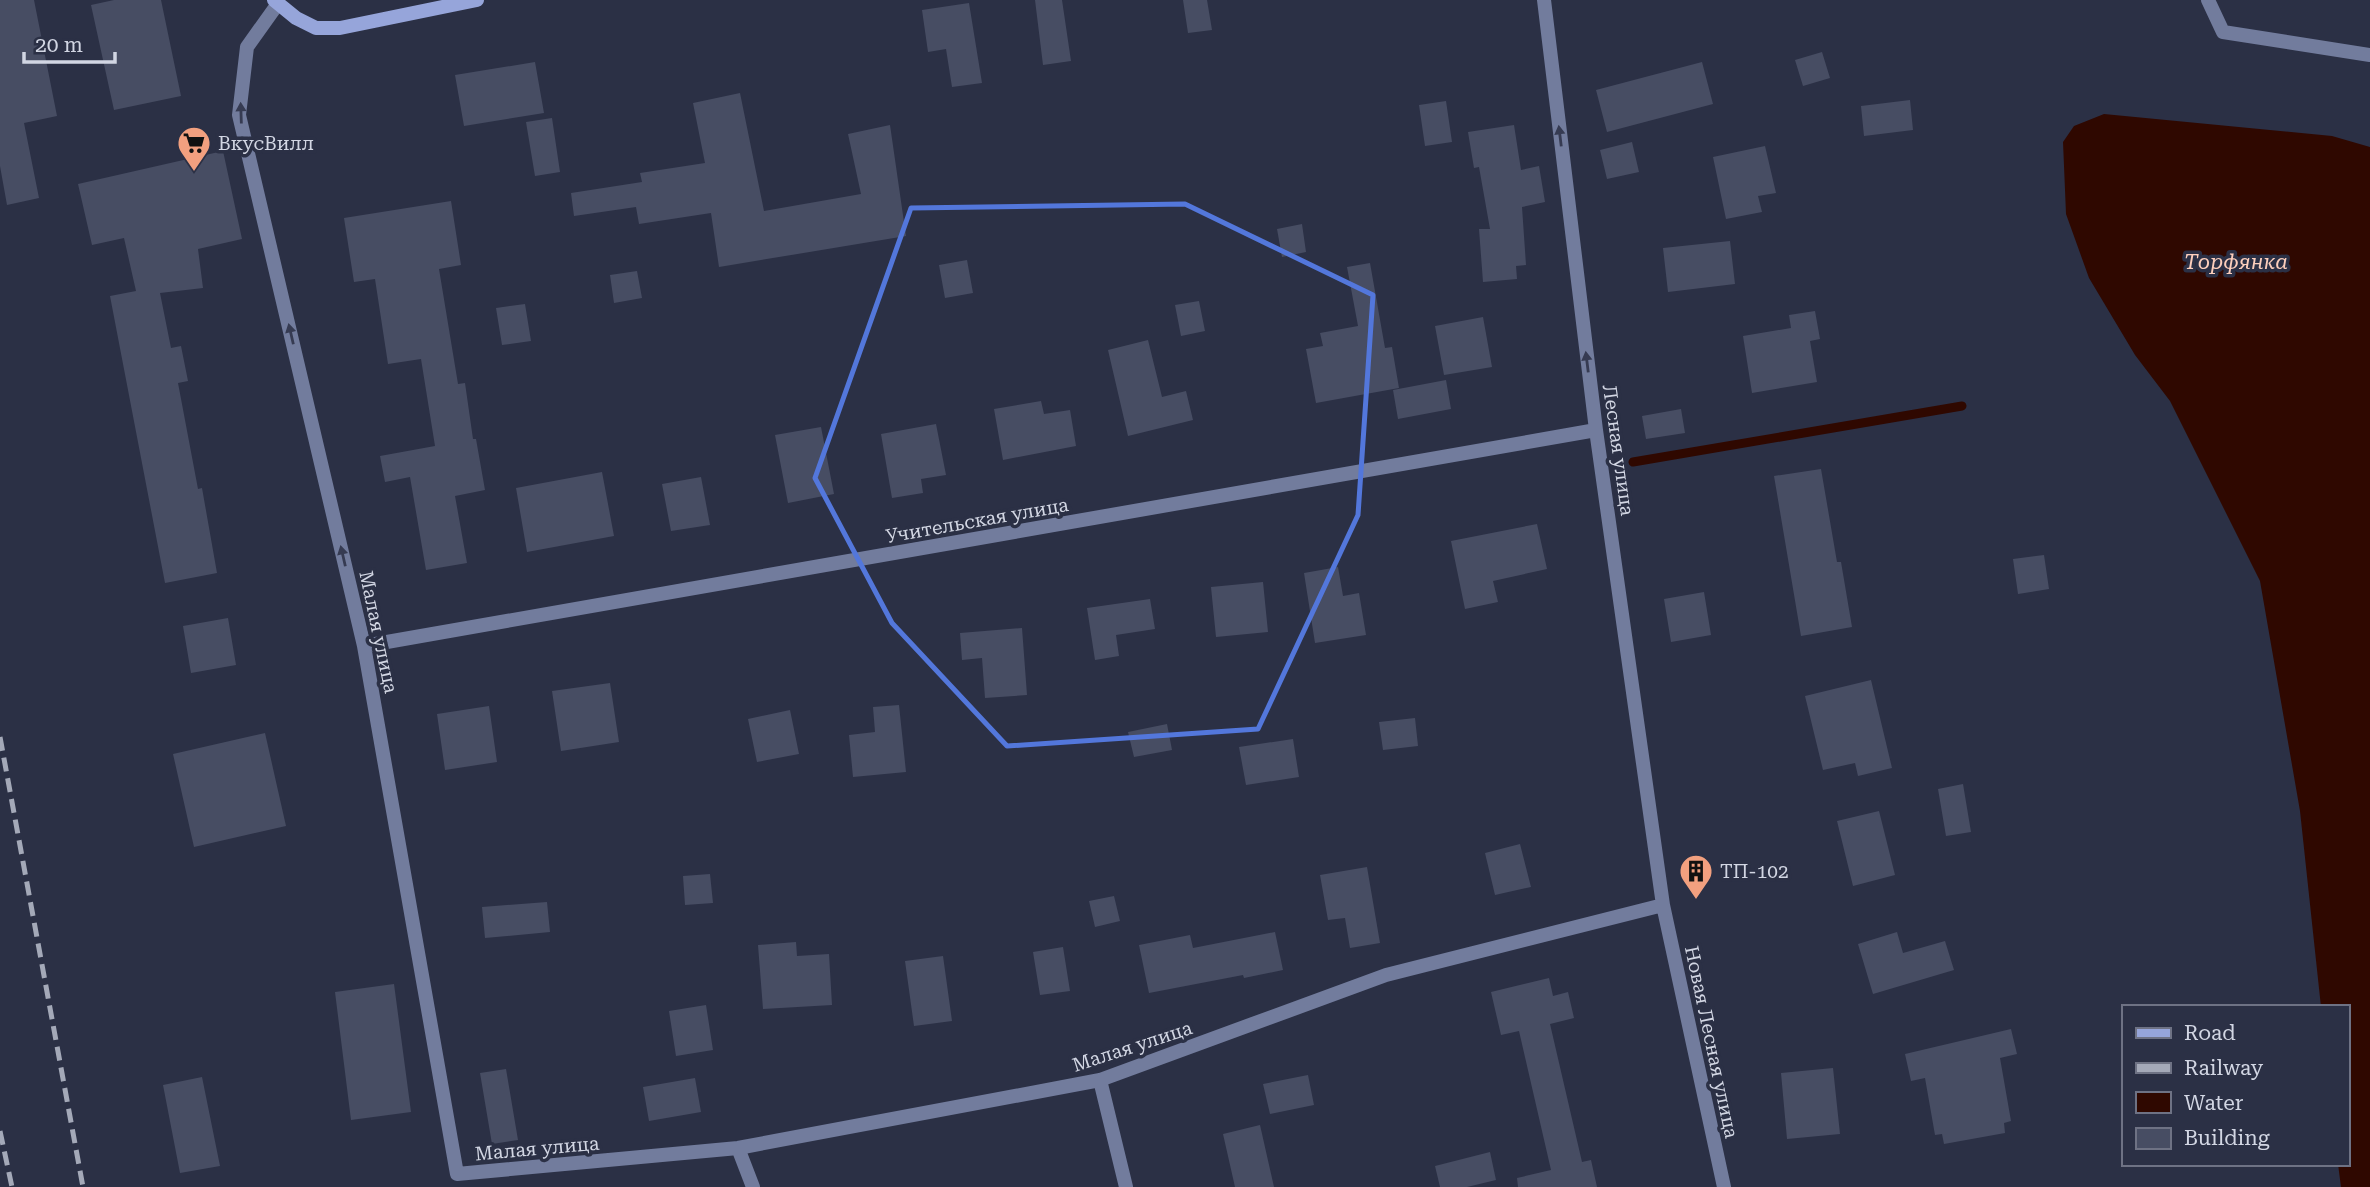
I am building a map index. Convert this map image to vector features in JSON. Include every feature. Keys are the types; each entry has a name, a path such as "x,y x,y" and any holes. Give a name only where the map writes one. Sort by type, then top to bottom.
{"main road":[{"path":"276,2 296,18 316,28 340,28 477,0"}],"street":[{"name":"Лесная улица","path":"1544,0 1595,430 1663,905"},
{"path":"2208,0 2224,32 2370,55"},
{"name":"Малая улица","path":"276,2 247,47 239,115 365,646 457,1174 738,1148 1100,1080 1385,975 1663,905"},
{"name":"Учительская улица","path":"365,646 1595,430"},
{"name":"Новая Лесная улица","path":"1663,905 1724,1187"},
{"path":"1100,1080 1126,1187"},
{"path":"738,1148 753,1187"}],"highlighted area":[{"path":"1185,204 1373,295 1358,515 1258,729 1007,746 892,623 815,478 911,208"}],"water":[{"name":"Торфянка","path":"2104,114 2332,136 2370,147 2370,1187 2341,1187 2338,1166 2349,1166 2349,1005 2321,1005 2300,811 2260,581 2170,401 2135,355 2089,278 2066,214 2063,142 2074,126"}],"building":[{"path":"0,0 34,0 57,116 24,123 39,198 7,205 0,166"},
{"path":"114,0 161,0 181,96 114,110 91,5"},
{"path":"1035,0 1062,0 1071,61 1043,65"},
{"path":"1183,0 1207,0 1212,30 1188,33"},
{"path":"969,3 982,83 952,87 946,49 928,52 922,10"},
{"path":"1822,52 1830,78 1803,86 1795,60"},
{"path":"535,62 544,113 464,126 455,75"},
{"path":"1702,62 1713,104 1607,132 1596,90"},
{"path":"740,93 764,211 861,194 848,134 890,125 906,236 719,267 711,213 639,224 636,207 574,216 571,193 642,182 640,173 705,163 693,103"},
{"path":"1910,100 1913,130 1864,136 1861,106"},
{"path":"1446,101 1452,142 1425,146 1419,105"},
{"path":"552,118 560,172 535,176 526,122"},
{"path":"1514,125 1521,170 1539,166 1545,202 1522,207 1526,265 1516,266 1517,279 1483,282 1479,229 1490,229 1479,167 1474,168 1468,132"},
{"path":"1632,142 1639,172 1607,179 1600,150"},
{"path":"1765,146 1776,193 1758,196 1762,212 1726,219 1713,157"},
{"path":"223,151 242,239 198,249 203,288 160,293 171,348 181,346 188,381 178,383 198,489 202,488 217,573 165,583 110,296 136,291 124,238 92,245 78,184"},
{"path":"451,201 461,265 439,269 458,384 465,383 473,439 476,439 485,490 455,496 467,563 426,570 410,477 385,482 380,456 435,446 421,359 388,364 375,279 354,282 344,218"},
{"path":"1302,224 1306,252 1282,257 1277,229"},
{"path":"1730,241 1735,284 1668,292 1663,248"},
{"path":"967,260 973,293 945,298 939,265"},
{"path":"1370,263 1385,348 1392,347 1399,388 1316,403 1306,349 1323,346 1320,333 1358,326 1347,267"},
{"path":"637,271 642,298 614,303 610,275"},
{"path":"1199,301 1205,331 1181,336 1175,305"},
{"path":"525,304 531,341 502,345 496,308"},
{"path":"1815,311 1820,339 1810,341 1817,382 1752,393 1743,336 1791,328 1789,315"},
{"path":"1483,317 1492,367 1444,375 1435,326"},
{"path":"1148,340 1162,397 1186,391 1193,420 1128,436 1108,350"},
{"path":"1446,380 1451,409 1398,419 1393,390"},
{"path":"1041,401 1044,414 1070,410 1076,446 1003,460 994,409"},
{"path":"1681,409 1685,433 1646,439 1642,416"},
{"path":"936,424 946,475 921,479 923,493 892,498 881,434"},
{"path":"821,427 834,494 788,503 775,435"},
{"path":"1821,469 1837,562 1841,562 1852,627 1801,636 1774,476"},
{"path":"602,472 614,536 527,552 516,488"},
{"path":"701,477 710,525 671,531 662,484"},
{"path":"1537,524 1547,569 1493,581 1498,602 1465,609 1451,541"},
{"path":"2044,555 2049,589 2018,594 2013,559"},
{"path":"1338,567 1343,596 1359,593 1366,635 1315,643 1304,573"},
{"path":"1263,582 1268,632 1216,637 1211,587"},
{"path":"1704,592 1711,635 1671,642 1664,599"},
{"path":"1150,599 1155,629 1116,635 1119,656 1095,660 1087,608"},
{"path":"228,618 236,665 191,673 183,626"},
{"path":"1022,628 1027,695 985,698 982,658 962,660 960,633"},
{"path":"1871,680 1892,768 1858,776 1855,763 1823,770 1805,696"},
{"path":"610,683 619,742 561,751 552,691"},
{"path":"899,705 906,772 853,777 849,735 875,732 873,707"},
{"path":"489,706 497,762 445,770 437,714"},
{"path":"790,710 799,754 757,762 748,719"},
{"path":"1415,718 1418,746 1383,750 1379,722"},
{"path":"1167,724 1172,750 1134,757 1128,732"},
{"path":"265,733 286,826 194,847 173,754"},
{"path":"1293,739 1299,777 1246,785 1239,747"},
{"path":"1963,784 1971,832 1946,836 1938,789"},
{"path":"1879,811 1895,875 1853,886 1837,821"},
{"path":"1520,844 1531,887 1495,895 1485,853"},
{"path":"1367,867 1380,943 1350,948 1345,918 1328,920 1320,875"},
{"path":"710,874 713,903 685,905 683,876"},
{"path":"1114,896 1120,921 1095,927 1089,901"},
{"path":"547,902 550,932 485,938 482,907"},
{"path":"1275,932 1283,970 1149,993 1139,945 1190,935 1193,948"},
{"path":"1897,932 1903,953 1945,941 1954,970 1873,994 1858,944"},
{"path":"796,942 797,956 829,954 832,1005 763,1009 758,945"},
{"path":"1063,947 1070,991 1040,995 1033,952"},
{"path":"943,956 952,1021 914,1026 905,961"},
{"path":"1549,978 1553,996 1568,992 1574,1018 1550,1024 1582,1162 1591,1160 1597,1187 1518,1187 1517,1178 1551,1170 1519,1031 1501,1035 1491,992"},
{"path":"394,984 411,1112 351,1120 335,992"},
{"path":"706,1005 713,1050 676,1056 669,1011"},
{"path":"2011,1029 2017,1054 2000,1058 2011,1121 2004,1123 2005,1133 1944,1144 1942,1134 1935,1135 1925,1078 1911,1081 1905,1054"},
{"path":"1833,1068 1840,1134 1787,1139 1781,1073"},
{"path":"506,1069 518,1140 492,1144 480,1073"},
{"path":"1308,1075 1314,1105 1270,1114 1263,1084"},
{"path":"202,1077 220,1166 180,1173 163,1085"},
{"path":"695,1078 701,1112 649,1121 643,1087"},
{"path":"1260,1125 1274,1187 1235,1187 1223,1134"},
{"path":"1490,1152 1496,1180 1467,1187 1440,1187 1435,1166"}],"waterway":[{"path":"1633,462 1962,406"}],"railway":[{"path":"0,737 83,1187"},
{"path":"0,1131 12,1187"}],"place":[{"name":"ВкусВилл","path":"194,173"},
{"name":"ТП-102","path":"1696,901"}]}
